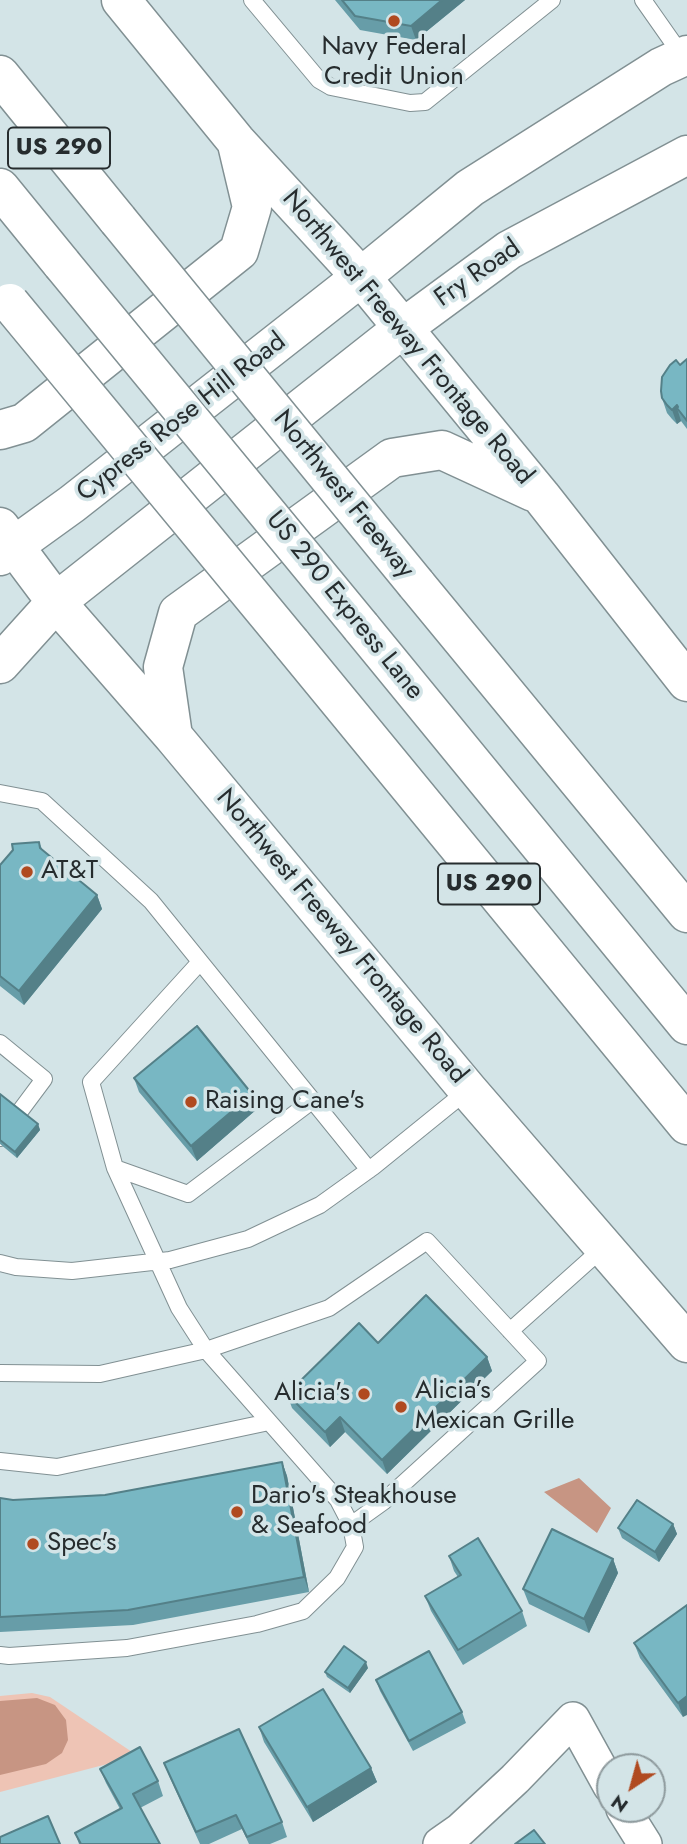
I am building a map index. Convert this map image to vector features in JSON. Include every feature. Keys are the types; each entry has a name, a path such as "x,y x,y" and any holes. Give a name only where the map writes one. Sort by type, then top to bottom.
{"main road":[{"name":"Northwest Freeway Frontage Road","path":"121,0 236,141 361,277 541,496 687,682"},
{"path":"361,277 470,188 661,67 685,56"},
{"name":"Northwest Freeway","path":"0,75 687,914"},
{"path":"0,430 24,423 239,250 252,207 236,141"},
{"name":"Fry Road","path":"56,602 403,328 509,250 687,155"},
{"name":"US 290 Express Lane","path":"0,188 687,1025"},
{"name":"Cypress Rose Hill Road","path":"5,543 72,503 361,277"},
{"name":"US 290","path":"5,296 687,1125"},
{"path":"173,736 163,667 178,613 392,458 442,450 541,496"},
{"name":"Northwest Freeway Frontage Road","path":"5,543 173,736 468,1090 687,1343"},
{"path":"0,664 56,602"}],"street":[{"path":"440,1844 460,1830 515,1779 573,1719 596,1761"},
{"path":"632,1823 645,1844"}],"lane":[{"path":"252,0 318,80 331,87 410,103 425,102 552,0"},
{"path":"643,0 685,56"},
{"path":"0,793 42,801 151,901 369,1170"},
{"path":"0,1655 127,1648 257,1624 303,1611 337,1578 355,1547 351,1525 338,1500 206,1350 179,1308 114,1168 91,1082 200,962"},
{"path":"0,1043 44,1079 0,1138"},
{"path":"0,1263 16,1267 72,1271 170,1260 248,1239 320,1205 369,1170 468,1090"},
{"path":"114,1168 188,1194 313,1100"},
{"path":"0,1373 100,1374 206,1350 329,1308 427,1241 538,1361 383,1502 351,1525"},
{"path":"510,1331 604,1247"},
{"path":"0,1461 57,1467 269,1422"}],"shaded area":[{"path":"579,1478 611,1508 597,1533 544,1492"},
{"path":"32,1693 50,1697 138,1756 0,1792 0,1696"},
{"path":"37,1698 55,1705 66,1720 68,1740 62,1753 46,1764 0,1775 0,1701"}],"building":[{"path":"342,0 442,0 411,26 355,16"},
{"path":"687,359 687,421 677,405 672,410 667,405 661,391 662,377 670,365 676,360 680,365"},
{"path":"39,842 40,848 97,895 19,991 0,976 0,865 13,850 12,844"},
{"path":"197,1026 252,1094 191,1146 134,1078"},
{"path":"0,1094 38,1124 15,1152 0,1140"},
{"path":"426,1295 487,1357 382,1460 340,1417 325,1432 287,1394 359,1323 378,1343"},
{"path":"282,1462 304,1577 128,1610 0,1617 0,1498 13,1500 105,1495"},
{"path":"637,1500 673,1524 655,1552 618,1528"},
{"path":"552,1529 613,1559 584,1619 523,1589"},
{"path":"478,1538 522,1611 458,1650 425,1596 461,1575 449,1556"},
{"path":"687,1605 687,1696 678,1703 634,1643"},
{"path":"344,1646 366,1662 348,1688 325,1672"},
{"path":"429,1651 462,1712 409,1741 376,1680"},
{"path":"323,1689 371,1768 307,1807 259,1727"},
{"path":"239,1729 282,1822 247,1837 236,1815 196,1832 164,1763"},
{"path":"140,1747 158,1781 133,1794 160,1844 81,1844 75,1833 122,1808 100,1769"},
{"path":"48,1816 60,1844 0,1844 0,1837"},
{"path":"534,1830 545,1844 515,1844"}],"place":[{"name":"Navy Federal Credit Union","path":"394,21"},
{"name":"AT&T","path":"27,872"},
{"name":"Raising Cane's","path":"191,1102"},
{"name":"Alicia's","path":"364,1394"},
{"name":"Alicia’s Mexican Grille","path":"401,1407"},
{"name":"Dario's Steakhouse & Seafood","path":"237,1512"},
{"name":"Spec's","path":"33,1544"}]}
